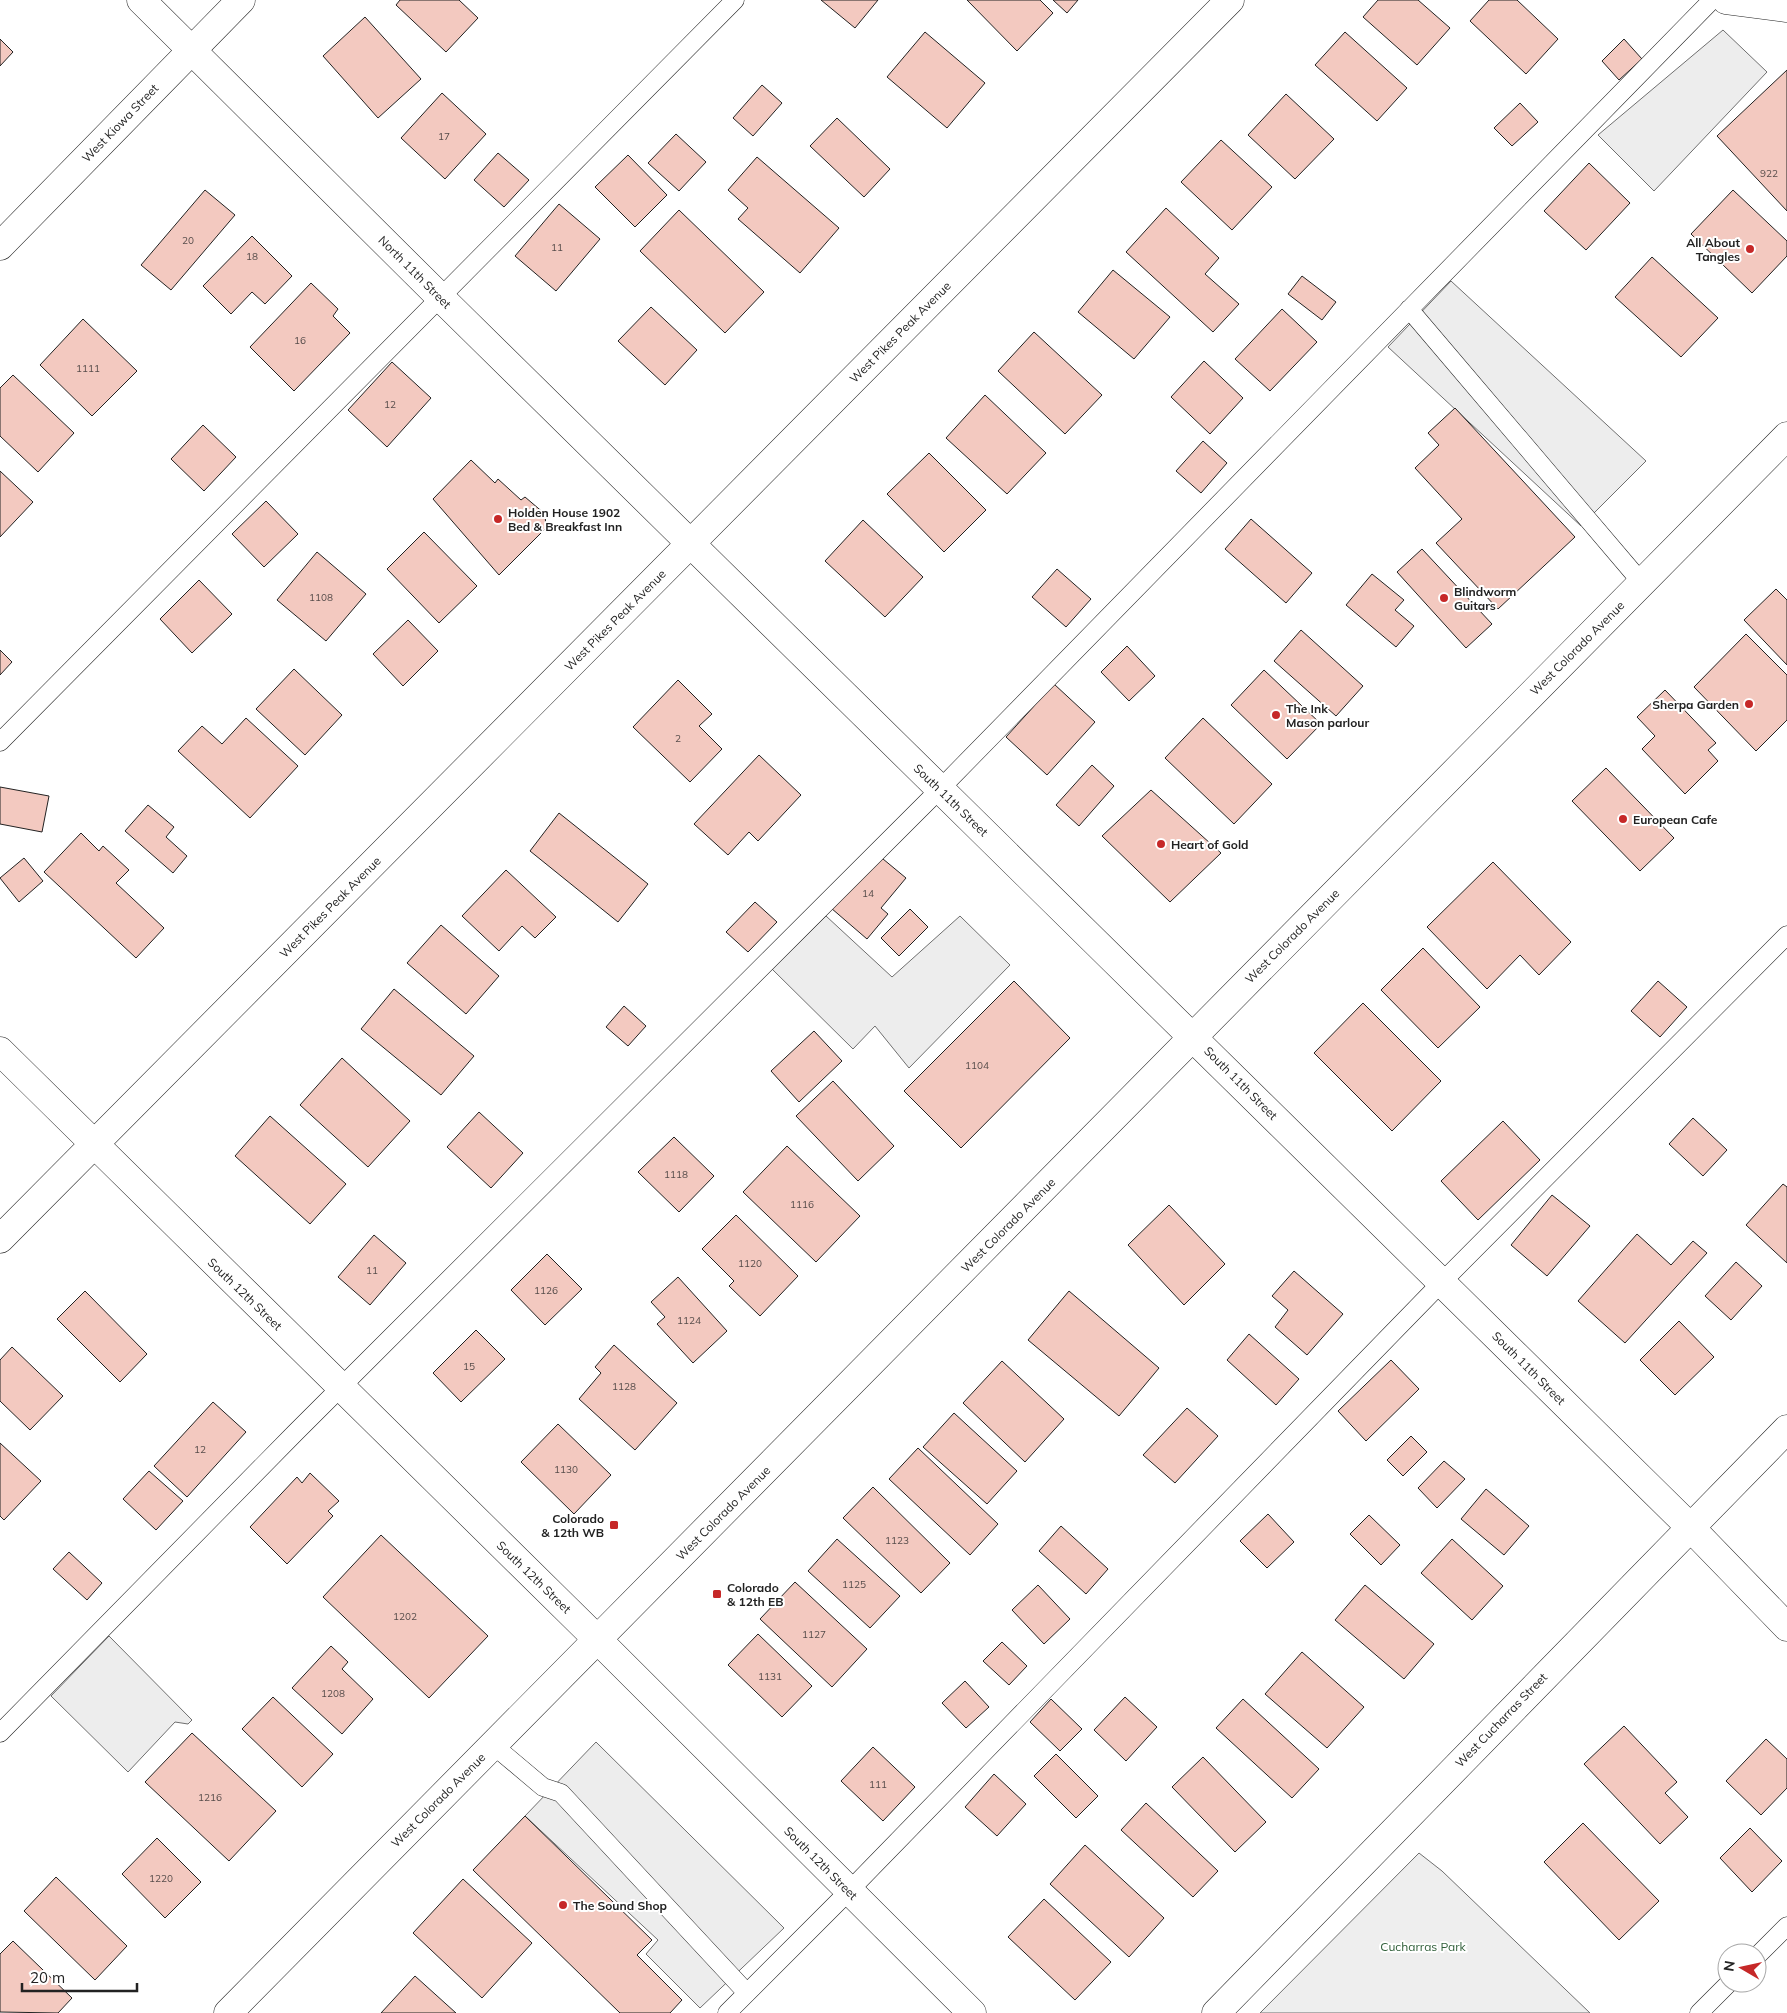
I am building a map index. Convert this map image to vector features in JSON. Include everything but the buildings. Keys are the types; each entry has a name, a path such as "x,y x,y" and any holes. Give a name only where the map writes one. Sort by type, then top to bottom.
{"street":[{"name":"North 11th Street","path":"141,0 691,543"},
{"name":"West Kiowa Street","path":"0,246 241,0"},
{"name":"West Pikes Peak Avenue","path":"0,1240 1230,0"},
{"path":"1726,0 1787,8"},
{"name":"West Colorado Avenue","path":"228,2013 1642,583 1785,441"},
{"name":"South 11th Street","path":"691,543 1690,1526 1787,1627"},
{"name":"South 12th Street","path":"0,1051 598,1640 972,2013"},
{"name":"West Cucharras Street","path":"1216,2013 1690,1526 1787,1429"}],"lane":[{"path":"0,742 439,296 735,0"},
{"path":"0,1733 940,789 1712,0"},
{"path":"1409,309 1642,583"},
{"path":"727,2013 849,1891 1442,1282 1787,935"},
{"path":"493,1745 543,1787 562,1793 747,1993"},
{"path":"1767,1946 1787,1926"},
{"path":"1699,2013 1719,1993"}],"green space":[{"name":"Cucharras Park","path":"1419,1853 1442,1871 1590,2013 1260,2013"}],"shaded area":[{"path":"1723,30 1767,72 1654,191 1598,135"},
{"path":"1451,281 1646,461 1581,526 1388,347"},
{"path":"826,916 892,977 960,916 1010,965 909,1068 875,1026 853,1049 772,969"},
{"path":"109,1636 192,1720 188,1724 175,1722 128,1772 51,1696"},
{"path":"596,1742 784,1928 700,2008 646,1954 658,1940 525,1816"}],"place":[{"name":"All About Tangles","path":"1750,249"},
{"name":"Holden House 1902 Bed & Breakfast Inn","path":"498,519"},
{"name":"Blindworm Guitars","path":"1444,598"},
{"name":"Sherpa Garden","path":"1749,704"},
{"name":"The Ink Mason parlour","path":"1276,715"},
{"name":"European Cafe","path":"1623,819"},
{"name":"Heart of Gold","path":"1161,844"},
{"name":"Colorado & 12th WB","path":"614,1525"},
{"name":"Colorado & 12th EB","path":"717,1594"},
{"name":"The Sound Shop","path":"563,1905"}]}
